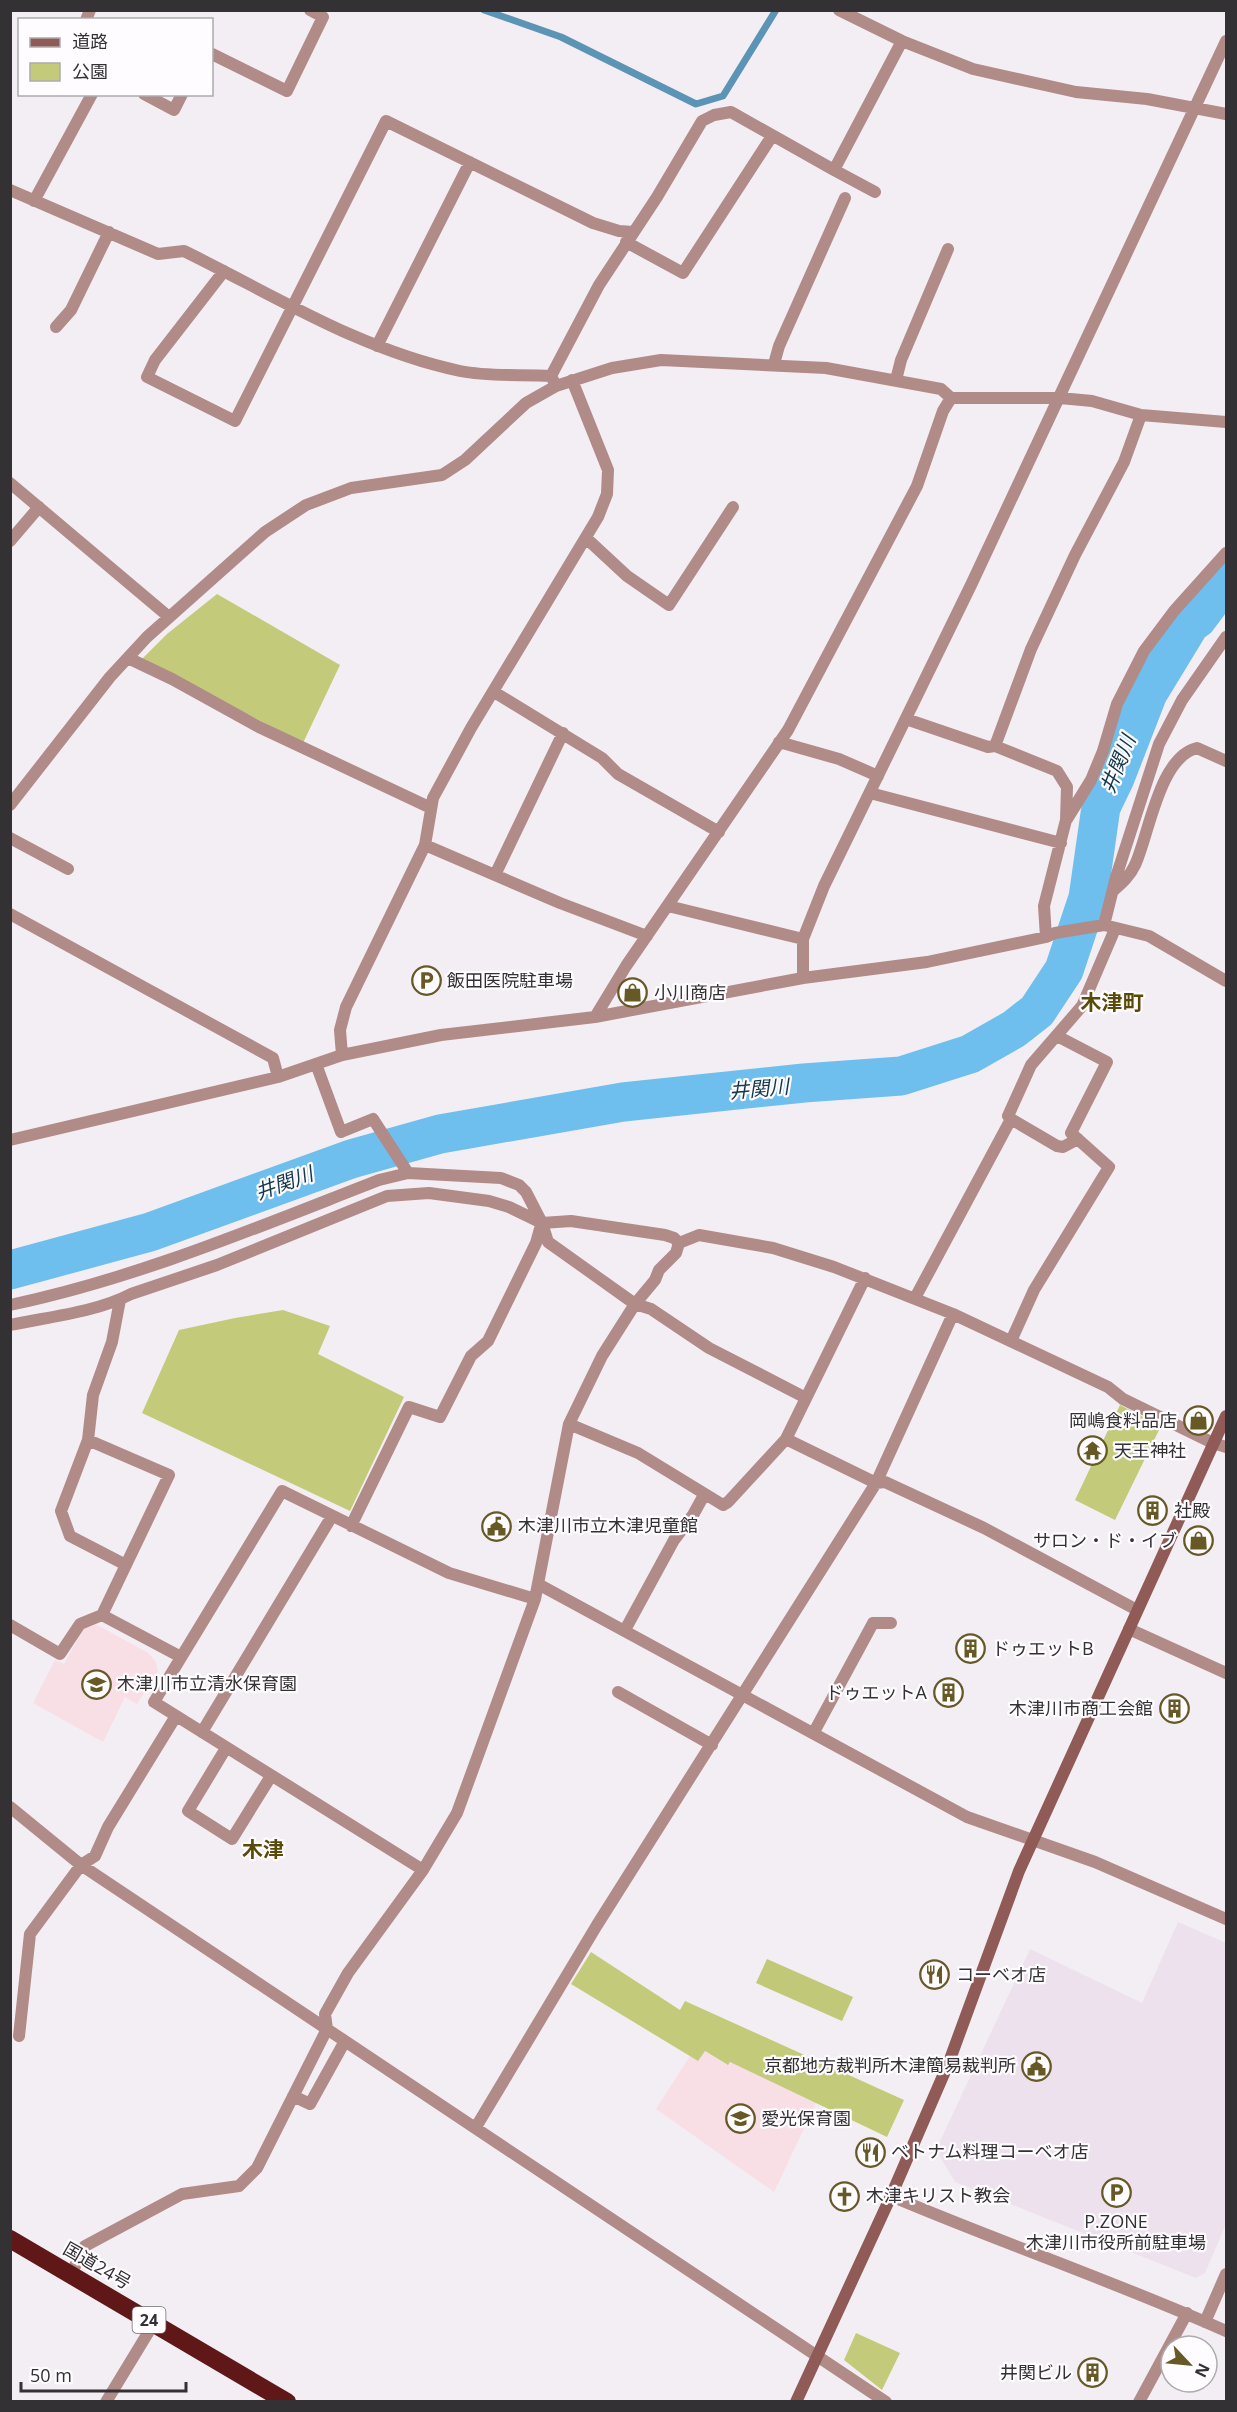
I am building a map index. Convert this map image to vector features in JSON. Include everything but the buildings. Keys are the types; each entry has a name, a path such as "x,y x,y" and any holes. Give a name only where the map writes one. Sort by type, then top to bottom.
{"highway":[{"name":"国道24号","path":"12,2243 154,2323 287,2402"}],"street":[{"path":"213,54 287,91 323,17 310,10"},
{"path":"839,10 902,41 973,69 1076,92 1196,107 1227,114"},
{"path":"834,170 902,41"},
{"path":"803,978 803,939 824,886 1060,398 1227,41"},
{"path":"34,201 91,96"},
{"path":"148,96 174,110 181,96"},
{"path":"10,805 110,677 169,617 265,532 306,505 351,488 442,475 465,460 553,381 599,285 702,121 714,115 731,112 875,192"},
{"path":"224,271 155,360 147,377 235,421 290,307 386,121 593,223 619,231 633,232"},
{"path":"626,242 683,273 772,136"},
{"path":"378,346 470,162"},
{"path":"10,190 158,254 184,251 331,327 403,356 462,371 553,381 572,380 612,368 661,360 774,364 826,368 896,380 941,389 951,398 1060,398 1092,401 1141,415 1227,422"},
{"path":"774,364 779,346 845,198"},
{"path":"56,327 71,310 109,232"},
{"path":"896,380 901,360 948,249"},
{"path":"342,1055 340,1030 346,1007 424,845 433,798 471,728 586,538 607,494 608,470 572,380"},
{"path":"596,1017 626,966 779,742 813,683 917,486 943,411 951,398"},
{"path":"995,746 1031,649 1075,555 1124,462 1141,415"},
{"path":"10,483 169,617"},
{"path":"10,541 39,507"},
{"path":"586,538 627,576 669,605 733,507"},
{"path":"1066,820 1091,780 1103,751 1117,704 1144,651 1174,610 1227,553"},
{"path":"1078,1139 1063,1147 1057,1146 1008,1116 1023,1078 1031,1065 1082,1006 1113,891 1159,744 1182,700 1214,651 1227,637"},
{"path":"128,658 172,679 259,727 431,808"},
{"path":"494,692 602,759 618,774 719,832"},
{"path":"906,719 988,747 995,746 1036,761 1062,776 1067,787 1066,820 1044,906 1050,935"},
{"path":"495,875 563,734"},
{"path":"779,742 839,759 878,776"},
{"path":"1113,891 1129,876 1135,865 1158,798 1175,763 1197,748 1227,761"},
{"path":"870,793 1061,843"},
{"path":"10,838 68,870"},
{"path":"424,845 647,936"},
{"path":"668,906 803,939"},
{"path":"10,914 273,1058 279,1077"},
{"path":"10,1140 279,1077 342,1055 441,1035 596,1017 803,978 927,962 1050,935 1105,927 1149,936 1227,981"},
{"path":"1011,1341 1034,1290 1109,1167 1071,1133 1107,1062 1057,1036"},
{"path":"316,1064 341,1132 373,1119 408,1173"},
{"path":"915,1298 1011,1119"},
{"path":"10,1305 126,1276 193,1253 379,1180 408,1173 501,1178 511,1180 526,1192 542,1223 548,1242 635,1304 651,1309 710,1348 806,1398"},
{"path":"10,1325 120,1300 131,1294 217,1265 387,1196 429,1193 489,1201 509,1207 542,1223 571,1221 665,1235 674,1238 679,1243"},
{"path":"351,1526 409,1407 440,1417 471,1356 488,1341 536,1243 542,1223"},
{"path":"679,1243 699,1235 762,1246 865,1278 953,1314 1108,1387 1123,1399 1213,1443 1227,1446"},
{"path":"70,2276 85,2246 182,2194 239,2186 256,2168 327,2029 325,2014 348,1973 423,1870 457,1813 535,1599 569,1424 602,1356 635,1304 655,1280 658,1270 676,1253 679,1243"},
{"path":"569,1424 638,1453 704,1496 723,1505 786,1439 865,1278"},
{"path":"120,1300 112,1342 93,1395 88,1440 61,1511 70,1536 126,1565"},
{"path":"476,2127 597,1925 876,1483 953,1314"},
{"path":"796,2402 891,2196 949,2062 1005,1907 1033,1842 1227,1416"},
{"path":"786,1439 876,1483 885,1482 984,1528 1137,1610"},
{"path":"10,1625 60,1654 80,1624 102,1615 169,1475 88,1440"},
{"path":"423,1870 154,1702 282,1491 449,1573 535,1599"},
{"path":"625,1630 674,1540 704,1496"},
{"path":"202,1732 332,1516"},
{"path":"538,1584 967,1817 1095,1862 1227,1918"},
{"path":"102,1615 181,1657"},
{"path":"814,1732 873,1623 891,1623"},
{"path":"1129,1629 1227,1673"},
{"path":"618,1692 712,1744"},
{"path":"19,2036 30,1934 81,1865 94,1856 108,1827 176,1716"},
{"path":"226,1748 188,1811 232,1839 270,1776"},
{"path":"10,1807 81,1865 819,2355 886,2402"},
{"path":"293,2096 310,2104 345,2041"},
{"path":"891,2196 1227,2331"},
{"path":"1205,2322 1227,2274"},
{"path":"1139,2402 1187,2313"},
{"path":"106,2402 154,2323"}],"shaded area":[{"name":"木津川市立清水保育園","path":"97,1625 148,1653 156,1662 158,1671 137,1704 125,1697 103,1742 33,1703 55,1660 64,1664 84,1628"},
{"path":"1178,1922 1226,1943 1226,2224 1205,2273 1196,2278 955,2182 936,2150 1030,1949 1142,2003"},
{"name":"愛光保育園","path":"704,2051 727,2065 730,2062 816,2103 774,2192 656,2109 690,2056 698,2061"}],"green space":[{"path":"217,594 340,665 303,743 142,659 167,634"},
{"path":"283,1310 330,1326 318,1354 404,1397 350,1511 142,1413 179,1330"},
{"path":"1120,1405 1161,1426 1115,1520 1075,1500"},
{"path":"591,1952 680,2010 685,2001 904,2100 887,2137 730,2062 728,2065 705,2051 698,2061 571,1984"},
{"path":"767,1959 853,1997 842,2021 756,1983"},
{"path":"856,2333 900,2353 882,2390 844,2360"}],"waterway":[{"path":"484,10 561,37 696,104 723,96 776,10"},
{"name":"井関川","path":"10,1270 150,1232 351,1159 440,1134 623,1102 804,1083 901,1076 970,1054 1014,1029 1037,1011 1064,970 1088,898 1101,807 1115,778 1148,693 1190,624 1197,619 1226,580"}],"place":[{"name":"飯田医院駐車場","path":"426,981"},
{"name":"小川商店","path":"633,993"},
{"name":"岡嶋食料品店","path":"1198,1421"},
{"name":"天王神社","path":"1093,1451"},
{"name":"社殿","path":"1153,1511"},
{"name":"木津川市立木津児童館","path":"497,1526"},
{"name":"サロン・ド・イブ","path":"1198,1541"},
{"name":"ドゥエットB","path":"971,1649"},
{"name":"木津川市立清水保育園","path":"96,1684"},
{"name":"ドゥエットA","path":"948,1693"},
{"name":"木津川市商工会館","path":"1174,1709"},
{"name":"コーベオ店","path":"935,1975"},
{"name":"京都地方裁判所木津簡易裁判所","path":"1037,2066"},
{"name":"愛光保育園","path":"740,2119"},
{"name":"ベトナム料理コーベオ店","path":"870,2152"},
{"name":"P.ZONE 木津川市役所前駐車場","path":"1116,2193"},
{"name":"木津キリスト教会","path":"845,2196"},
{"name":"井関ビル","path":"1093,2373"}],"district":[{"name":"木津町","path":"1112,1003"},
{"name":"木津","path":"263,1850"}]}
